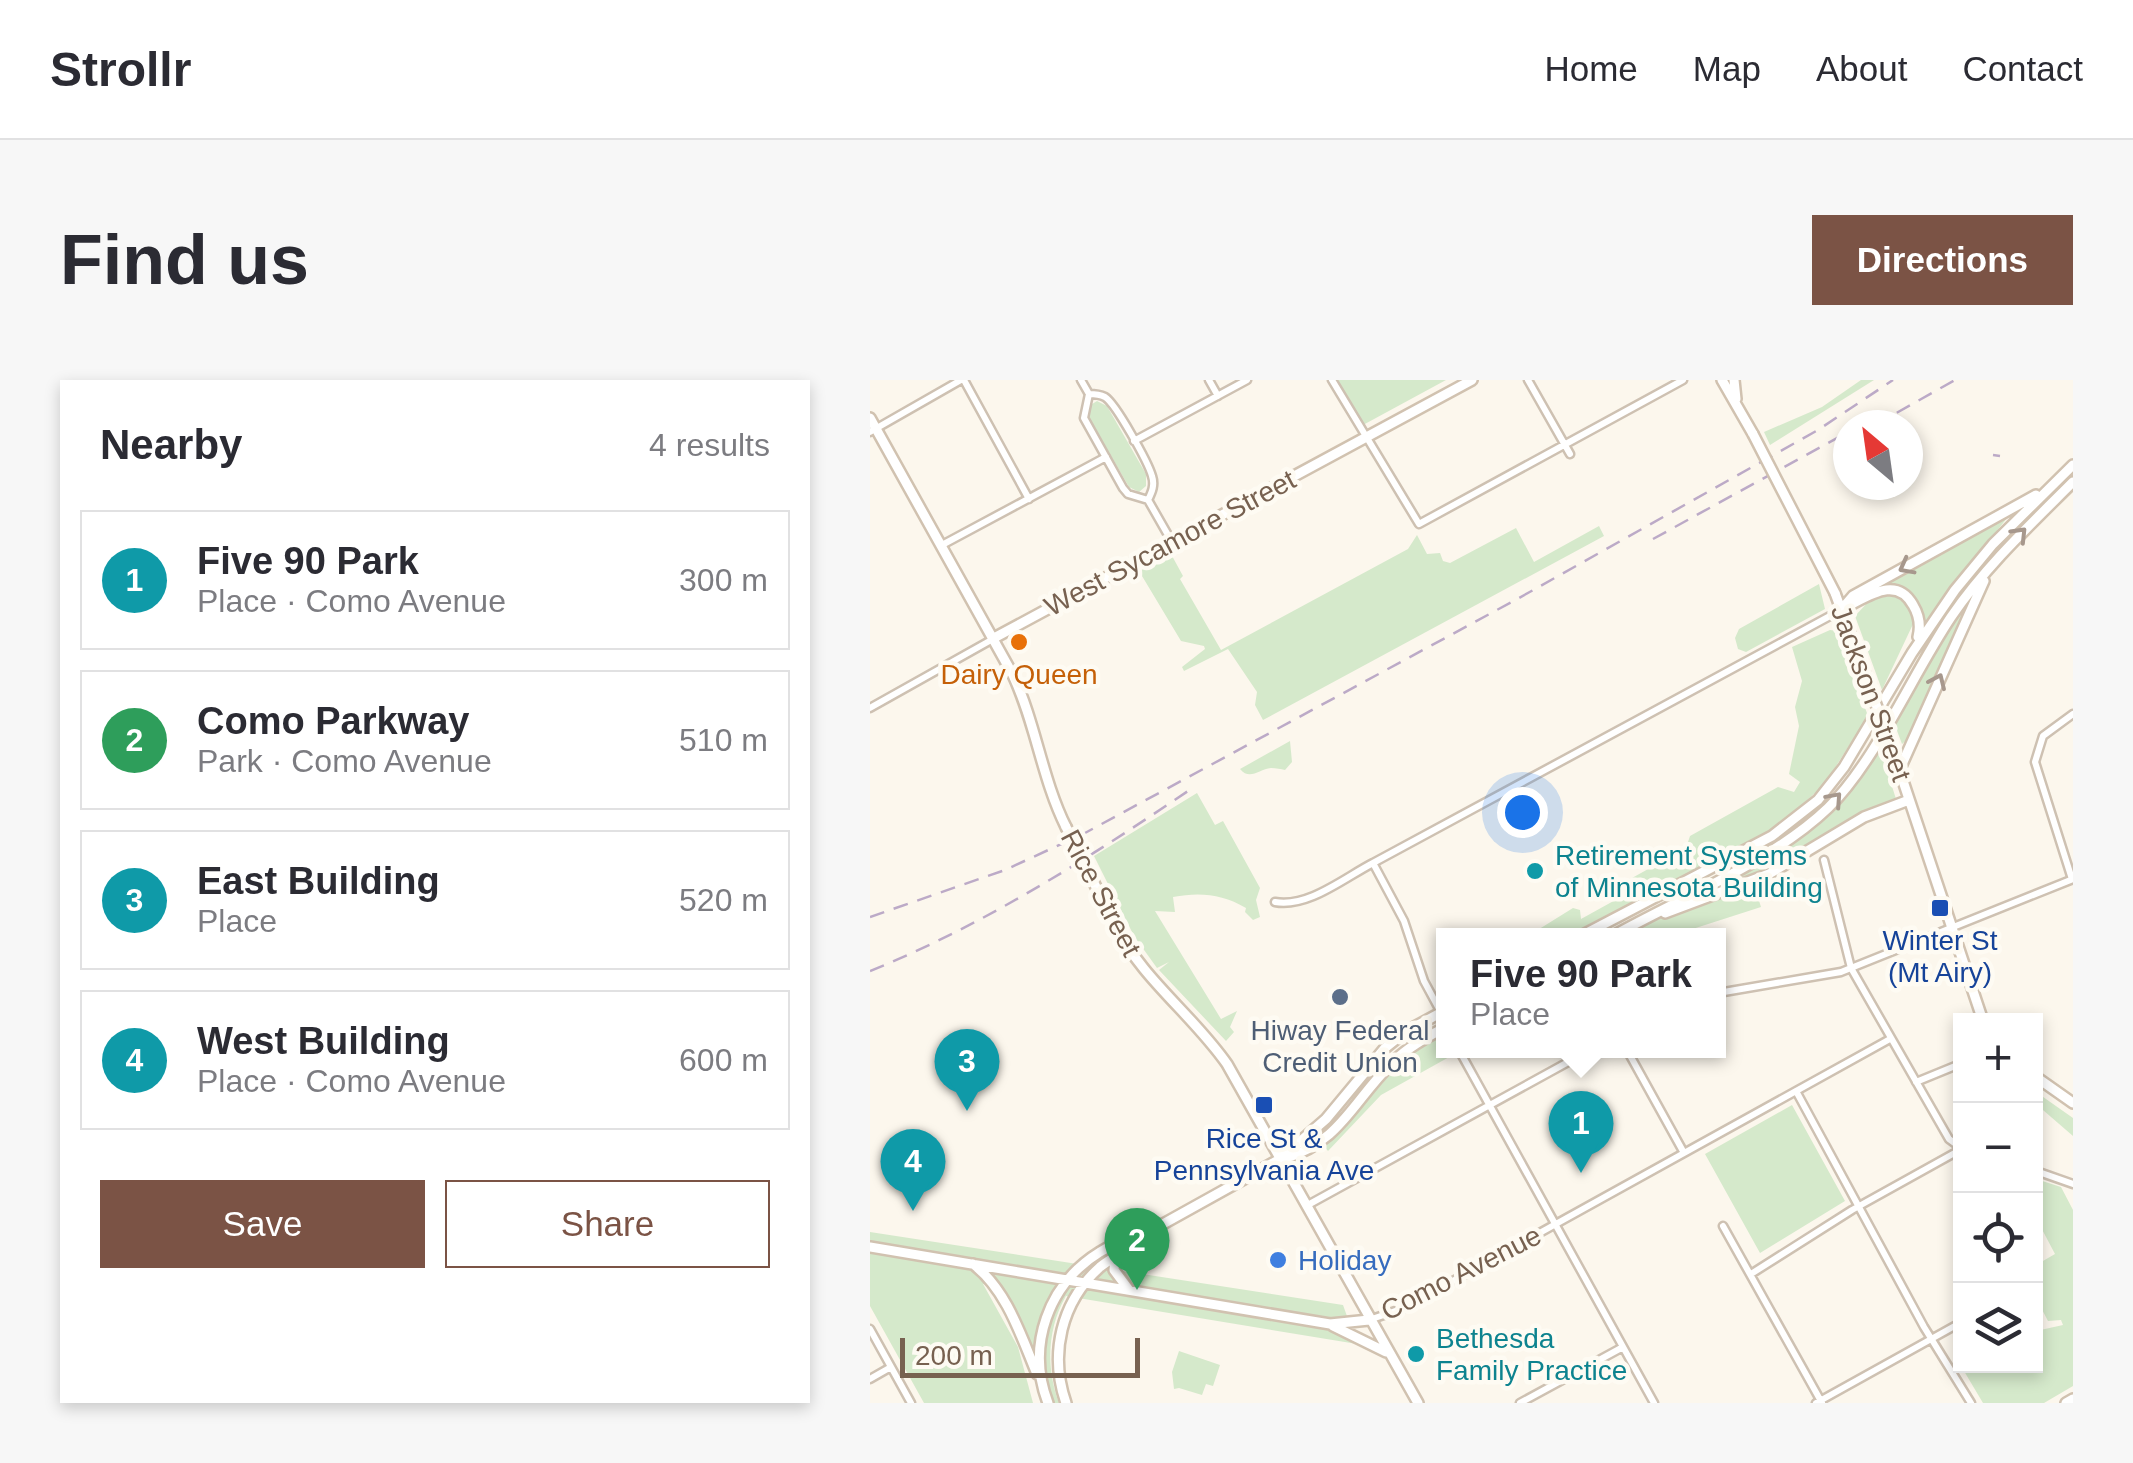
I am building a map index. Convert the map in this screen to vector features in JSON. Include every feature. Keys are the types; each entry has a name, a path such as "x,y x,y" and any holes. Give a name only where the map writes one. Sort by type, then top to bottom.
{"main road":[{"name":"West Sycamore Street","path":"994,638 1472,380"},
{"name":"Jackson Street","path":"1722,380 1835,593 1900,771 1981,1013"},
{"path":"1734,380 1737,407"},
{"name":"Rice Street","path":"872,426 1022,694 1050,790 1115,925 1144,972 1214,1046 1416,1403"},
{"path":"1596,928 1759,843 1796,819 1837,778 1912,654 1968,574 2073,465"},
{"path":"1627,928 1790,839 1835,801 1861,766 1952,615 1990,567 2073,482"},
{"path":"1841,610 1853,596 2052,485"},
{"path":"1900,771 1990,567"},
{"path":"1841,610 1883,589 1904,593 1917,612 1920,625 1912,654"},
{"path":"1634,924 1769,874 1864,816 1909,800"},
{"path":"1280,1159 1333,1112 1385,1048 1436,1016"},
{"path":"1042,1384 1039,1355 1050,1307 1066,1282 1097,1254 1124,1239 1136,1238 1280,1159 1308,1151 1344,1122 1392,1063 1436,1033"},
{"path":"2043,1081 2073,1103"},
{"path":"1066,1403 1059,1372 1060,1340 1070,1306 1084,1285 1136,1238"},
{"name":"Como Avenue","path":"870,1247 1330,1324 1369,1320"},
{"path":"1116,1255 1115,1272 1131,1292"},
{"path":"970,1263 996,1289 1023,1336 1048,1403"},
{"path":"1330,1324 1387,1352"},
{"path":"2066,1403 2073,1398"}],"street":[{"path":"872,426 963,380 1030,499"},
{"path":"1082,380 1089,394 1084,418 1128,494 1148,500 1172,542"},
{"path":"1209,380 1218,396"},
{"path":"1134,441 1248,380"},
{"path":"1332,380 1360,429 1369,436 1418,524 1683,380"},
{"path":"1528,380 1570,454"},
{"path":"1089,394 1112,403 1134,441 1152,475 1153,488 1148,500"},
{"path":"942,545 1106,457"},
{"path":"1275,902 1304,900 1841,610"},
{"name":"West Sycamore Street","path":"870,708 994,638"},
{"path":"1726,991 1851,968 2072,879 2037,770 2036,753 2043,736 2073,714"},
{"path":"1824,860 1851,968 1953,1142"},
{"path":"1373,863 1404,921 1424,981 1436,1002"},
{"name":"Como Avenue","path":"1369,1320 1404,1308 1890,1038"},
{"path":"1463,1058 1654,1403"},
{"path":"1306,1206 1576,1058"},
{"path":"1632,1058 1684,1152"},
{"path":"1916,1082 1953,1067"},
{"path":"1796,1091 1971,1403"},
{"path":"1751,1274 1953,1152"},
{"path":"2043,1174 2072,1186"},
{"path":"1723,1226 1819,1402 1953,1327"},
{"path":"870,1328 911,1403"},
{"path":"1520,1403 1623,1347"},
{"path":"870,1379 891,1368"}],"green space":[{"path":"1338,380 1446,380 1363,425"},
{"path":"1861,380 1874,380 1770,445 1764,432 1822,407"},
{"path":"1097,401 1107,406 1146,474 1146,486 1139,492 1129,487 1089,418 1089,406"},
{"path":"2007,518 1925,622 1911,595 1899,587 1882,584"},
{"path":"1599,526 1604,536 1263,720 1255,705 1257,692 1228,649 1184,671 1182,667 1204,646 1181,641 1139,571 1171,554 1183,576 1180,579 1221,650 1408,549 1417,535 1427,554 1440,553 1443,561 1450,563 1516,528 1534,562"},
{"path":"1819,584 1825,609 1746,652 1738,649 1735,638 1739,629"},
{"path":"1890,593 1907,603 1914,622 1882,690 1855,616 1869,601"},
{"path":"1969,602 1908,739 1902,744 1893,720"},
{"path":"1830,630 1837,631 1868,716 1824,785 1778,826 1583,928 1541,928 1573,908 1580,910 1581,919 1637,888 1632,878 1686,848 1690,836 1778,787 1794,792 1800,782 1789,774 1799,726 1795,707 1802,681 1792,647"},
{"path":"1290,741 1292,762 1285,770 1271,768 1251,774 1240,769"},
{"path":"1879,745 1896,799 1859,814 1771,867 1709,890 1784,846 1825,814"},
{"path":"1197,793 1215,825 1223,821 1260,888 1256,900 1260,917 1253,920 1246,908 1237,903 1202,895 1173,897 1175,912 1155,911 1221,1019 1237,1011 1230,1027 1234,1032 1226,1041 1159,970 1169,962 1157,968 1134,936 1094,856"},
{"path":"1754,885 1761,907 1696,928 1639,928"},
{"path":"1436,1037 1436,1058 1447,1058 1381,1095 1328,1151 1324,1146 1392,1072"},
{"path":"2043,1097 2073,1118 2073,1136 2043,1110"},
{"path":"1792,1105 1845,1201 1760,1253 1705,1154"},
{"path":"2043,1181 2061,1187 2073,1210 2073,1386 2044,1403 1983,1403 1965,1373 2043,1373 2043,1329 2063,1325 2061,1320 2048,1321 2043,1311 2043,1261 2055,1254 2043,1231"},
{"path":"870,1232 1343,1305 1357,1344 1066,1296 1055,1322 1050,1349 1059,1403 1052,1403 1045,1375 1045,1348 1061,1296 1052,1294 1047,1301 1032,1351 999,1287 983,1284 1018,1347 1033,1403 924,1403 870,1306"},
{"path":"1179,1351 1220,1365 1213,1386 1206,1384 1202,1395 1174,1389 1172,1372"}],"railway":[{"path":"870,917 1005,870 1085,833 1519,598 1818,430 1893,380"},
{"path":"1902,410 1955,380"},
{"path":"1653,539 1833,440"},
{"path":"1993,455 2000,456"},
{"path":"870,971 954,933 1035,889 1191,789"}],"place":[{"name":"Dairy Queen","path":"1019,642"},
{"name":"Retirement Systems of Minnesota Building","path":"1535,871"},
{"name":"Winter St (Mt Airy)","path":"1940,908"},
{"name":"Hiway Federal Credit Union","path":"1340,997"},
{"name":"Rice St & Pennsylvania Ave","path":"1264,1105"},
{"name":"East Building","path":"967,1111"},
{"name":"Five 90 Park","path":"1581,1173"},
{"name":"West Building","path":"913,1211"},
{"name":"Holiday","path":"1278,1260"},
{"name":"Como Parkway","path":"1137,1290"},
{"name":"Bethesda Family Practice","path":"1416,1354"}]}
